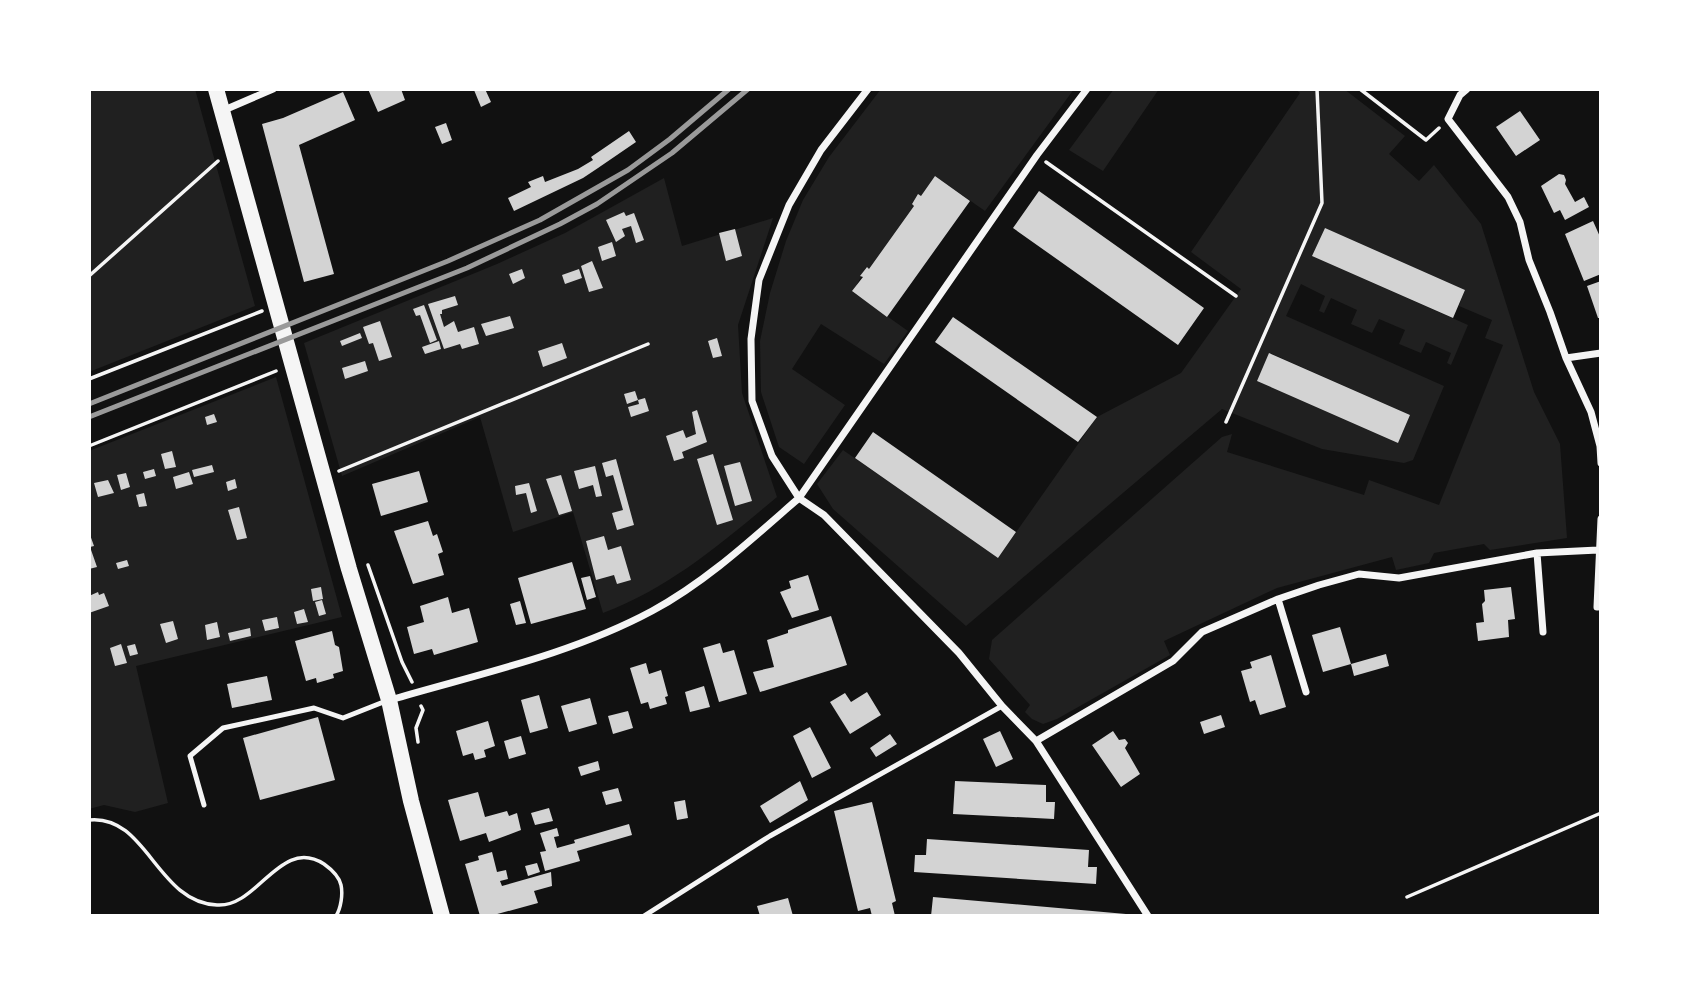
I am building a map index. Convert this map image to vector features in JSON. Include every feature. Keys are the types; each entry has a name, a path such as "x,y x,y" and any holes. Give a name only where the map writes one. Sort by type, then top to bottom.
{"main road":[{"path":"216,89 252,227 389,700 411,801 442,916"}],"street":[{"path":"222,111 273,89"},
{"path":"869,89 821,150 796,194 759,280 751,339 752,401 772,456 799,498 824,515 958,653 1002,706 1036,741 1148,916"},
{"path":"389,700 546,656 601,636 643,616 706,577 799,498 1037,156 1087,89"},
{"path":"1467,89 1460,95 1448,119 1507,197 1520,222 1529,260 1566,358 1591,412 1600,446 1601,463"},
{"path":"1566,358 1601,353"},
{"path":"1597,607 1601,519"},
{"path":"1036,741 1173,661 1202,632 1278,599 1359,574 1399,578 1537,553 1598,550"},
{"path":"1537,553 1543,632"},
{"path":"1278,599 1306,692"}],"lane":[{"path":"204,805 190,756 223,728 314,708 343,718 389,700"},
{"path":"645,916 770,836 1002,706"}],"path":[{"path":"1226,422 1322,204 1317,89"},
{"path":"1360,89 1426,140 1448,119"},
{"path":"89,276 199,176 233,151"},
{"path":"1037,156 1236,296"},
{"path":"89,379 262,311"},
{"path":"324,477 648,344"},
{"path":"89,446 278,370"},
{"path":"1407,897 1601,813"},
{"path":"89,820 101,818 123,830 141,845 181,893 192,899 216,905 229,905 242,899 276,869 295,858 316,860 336,875 341,885 336,916"}],"shaded area":[{"path":"89,89 195,89 255,306 89,372"},
{"path":"881,89 1074,89 985,211 935,176 921,196 918,195 912,203 914,206 869,269 866,267 853,292 908,331 884,364 821,324 792,369 845,405 804,464 779,447 761,392 760,341 770,293 786,241 803,200 829,157"},
{"path":"1114,89 1159,89 1103,171 1069,150"},
{"path":"1295,89 1344,89 1405,136 1389,154 1419,181 1434,165 1481,224 1534,392 1560,444 1567,538 1490,550 1484,544 1434,553 1429,563 1396,570 1392,557 1277,588 1164,641 1170,655 1057,719 1043,724 1025,712 1030,705 989,659 992,640 1222,437 1232,434 1227,452 1364,495 1369,480 1439,505 1503,345 1485,338 1492,320 1459,306 1465,290 1325,228 1312,256 1468,325 1451,365 1447,363 1451,353 1426,342 1421,353 1399,344 1405,330 1379,319 1372,333 1351,324 1357,310 1331,298 1324,313 1319,311 1325,296 1301,284 1286,316 1444,386 1413,460 1404,463 1322,449 1222,409 966,626 833,509 817,484 843,450 998,558 1097,417 1181,373 1241,289 1191,252 1300,93","holes":["1270,353 1410,415 1398,443 1257,381"]},
{"path":"664,178 682,246 773,218 738,325 742,393 777,497 716,547 673,577 651,591 603,613 573,512 513,532 480,417 342,476 304,343 497,264 565,233"},
{"path":"276,377 342,617 136,666 168,803 135,812 104,805 89,809 89,451"}],"building":[{"path":"368,89 401,89 405,100 378,112"},
{"path":"485,89 491,102 481,107 474,90"},
{"path":"343,92 355,120 299,145 334,274 304,282 262,124 283,118"},
{"path":"1520,111 1540,140 1516,156 1496,127"},
{"path":"446,123 452,140 442,144 435,127"},
{"path":"629,131 636,142 583,178 514,211 508,198 531,187 528,182 543,176 545,182 578,169"},
{"path":"1559,174 1564,175 1565,184 1575,202 1584,197 1589,207 1565,220 1560,210 1554,213 1541,186"},
{"path":"935,176 970,201 887,317 852,291 863,277 860,276 867,267 869,269 914,206 912,204 918,194 921,196"},
{"path":"1039,191 1204,308 1178,345 1013,228"},
{"path":"624,212 626,216 634,213 644,240 636,243 631,226 622,229 625,236 616,242 606,220"},
{"path":"1593,221 1601,239 1601,274 1584,281 1565,234"},
{"path":"1325,228 1465,290 1453,318 1312,256"},
{"path":"735,229 742,256 726,261 719,233"},
{"path":"612,242 616,256 602,261 598,247"},
{"path":"592,261 603,288 589,292 581,266"},
{"path":"522,269 525,278 513,284 509,274"},
{"path":"579,269 582,278 565,284 562,275"},
{"path":"1601,281 1601,318 1598,318 1587,286"},
{"path":"455,296 458,305 442,310 440,314 444,327 454,321 458,332 474,327 479,344 462,349 460,344 444,349 428,304"},
{"path":"424,305 437,340 430,343 420,315 416,316 413,309"},
{"path":"510,316 514,328 486,336 481,324"},
{"path":"953,317 1097,417 1078,442 935,342"},
{"path":"380,321 392,357 379,361 373,343 369,344 363,327"},
{"path":"360,333 362,338 342,346 340,341"},
{"path":"717,338 722,356 713,358 708,341"},
{"path":"439,341 441,349 425,354 422,347"},
{"path":"562,343 567,358 543,367 538,351"},
{"path":"1269,353 1410,415 1398,443 1257,381"},
{"path":"365,361 368,371 345,379 342,368"},
{"path":"635,391 638,400 627,404 624,394"},
{"path":"645,398 649,411 631,417 628,407 639,404 638,400"},
{"path":"697,410 707,442 682,452 684,458 674,461 666,436 683,430 686,438 696,434 692,412"},
{"path":"214,414 217,422 207,425 205,417"},
{"path":"873,432 1016,532 998,558 855,458"},
{"path":"172,451 176,467 165,469 161,454"},
{"path":"713,454 733,520 717,525 697,459"},
{"path":"616,459 634,525 617,530 612,513 623,510 613,475 606,477 602,463"},
{"path":"740,462 752,501 735,506 724,466"},
{"path":"212,465 214,472 194,477 192,470"},
{"path":"595,466 602,496 596,497 593,485 579,489 574,471"},
{"path":"154,469 156,476 145,479 143,472"},
{"path":"419,471 428,502 381,516 372,484"},
{"path":"189,472 193,484 176,489 173,477"},
{"path":"126,473 130,487 121,490 117,475"},
{"path":"561,475 572,511 559,515 546,479"},
{"path":"235,479 237,488 228,491 226,482"},
{"path":"108,480 114,493 98,497 94,483"},
{"path":"529,483 537,511 531,513 526,493 516,495 515,486"},
{"path":"144,493 147,506 139,507 136,495"},
{"path":"239,507 247,538 237,540 228,510"},
{"path":"428,521 433,536 437,534 443,552 438,554 444,575 413,584 394,531"},
{"path":"89,532 94,546 90,547 97,567 89,569"},
{"path":"604,536 608,550 621,546 631,580 617,584 614,575 596,580 586,541"},
{"path":"127,560 129,566 118,569 116,563"},
{"path":"572,562 586,609 531,624 518,578"},
{"path":"808,575 819,610 792,618 780,592 791,588 789,581"},
{"path":"590,576 596,597 587,600 581,578"},
{"path":"321,587 323,599 313,601 311,589"},
{"path":"1511,587 1515,619 1508,620 1509,637 1478,641 1476,623 1484,622 1484,590"},
{"path":"98,592 99,595 104,593 109,606 89,613 89,596"},
{"path":"448,597 452,613 469,608 478,642 434,655 432,649 414,654 407,627 424,622 420,606"},
{"path":"322,600 326,614 319,616 315,602"},
{"path":"520,601 526,623 516,625 510,604"},
{"path":"304,609 308,622 297,624 294,612"},
{"path":"831,616 847,665 760,692 753,672 774,667 767,640"},
{"path":"277,617 279,628 265,631 262,620"},
{"path":"173,621 178,639 166,643 160,624"},
{"path":"217,622 220,637 207,640 205,625"},
{"path":"1340,627 1351,664 1323,672 1312,635"},
{"path":"250,628 251,636 230,641 228,633"},
{"path":"332,631 335,645 339,647 343,671 333,674 334,678 317,683 316,678 306,681 295,641"},
{"path":"720,643 723,653 734,650 747,694 719,702 703,648"},
{"path":"121,644 127,663 115,666 110,648"},
{"path":"135,644 138,654 130,656 127,646"},
{"path":"1386,654 1389,666 1354,676 1351,664"},
{"path":"1271,655 1286,707 1260,715 1255,700 1250,702 1241,671 1252,668 1250,662"},
{"path":"646,663 649,674 661,670 668,696 665,697 667,704 650,709 648,702 641,704 630,668"},
{"path":"267,676 272,700 232,708 227,684"},
{"path":"704,686 710,707 690,712 685,692"},
{"path":"867,692 881,715 850,734 830,702 845,693 851,702"},
{"path":"539,695 548,728 530,733 521,700"},
{"path":"590,698 597,724 569,732 561,706"},
{"path":"628,711 633,728 613,734 608,716"},
{"path":"1221,715 1225,727 1204,734 1200,722"},
{"path":"318,717 335,780 260,800 243,738"},
{"path":"488,721 495,746 484,750 486,757 475,760 473,753 463,756 456,731"},
{"path":"810,727 831,768 812,778 793,736"},
{"path":"1000,731 1013,759 996,767 983,739"},
{"path":"1113,731 1119,740 1125,739 1128,743 1125,748 1140,774 1121,787 1092,745"},
{"path":"890,734 897,744 876,757 870,748"},
{"path":"521,736 526,754 509,759 504,741"},
{"path":"598,761 600,770 581,776 578,767"},
{"path":"800,781 808,800 770,823 760,806"},
{"path":"955,781 1046,785 1046,802 1055,802 1054,819 953,814"},
{"path":"618,788 622,801 606,805 602,792"},
{"path":"478,792 485,817 507,811 509,816 517,813 521,830 489,842 486,833 460,841 448,800"},
{"path":"685,800 688,818 677,820 674,802"},
{"path":"872,802 896,901 892,903 895,916 872,916 870,908 858,911 834,811"},
{"path":"549,808 553,821 535,825 531,813"},
{"path":"629,824 632,835 577,851 580,861 545,871 540,852 546,851 540,833 557,828 559,836 554,837 557,848 575,843 574,840"},
{"path":"927,839 1089,850 1088,867 1097,867 1096,884 914,872 915,855 926,855"},
{"path":"492,852 497,872 506,870 508,879 500,881 502,886 551,872 552,886 534,891 538,903 490,916 480,916 465,864"},
{"path":"537,863 540,872 528,876 525,866"},
{"path":"933,897 1126,914 1126,916 931,916"},
{"path":"788,898 793,916 760,916 757,906"}],"railway":[{"path":"89,404 448,261 540,220 628,170 729,89"},
{"path":"89,417 467,268 560,224 597,204 672,153 748,89"}]}
